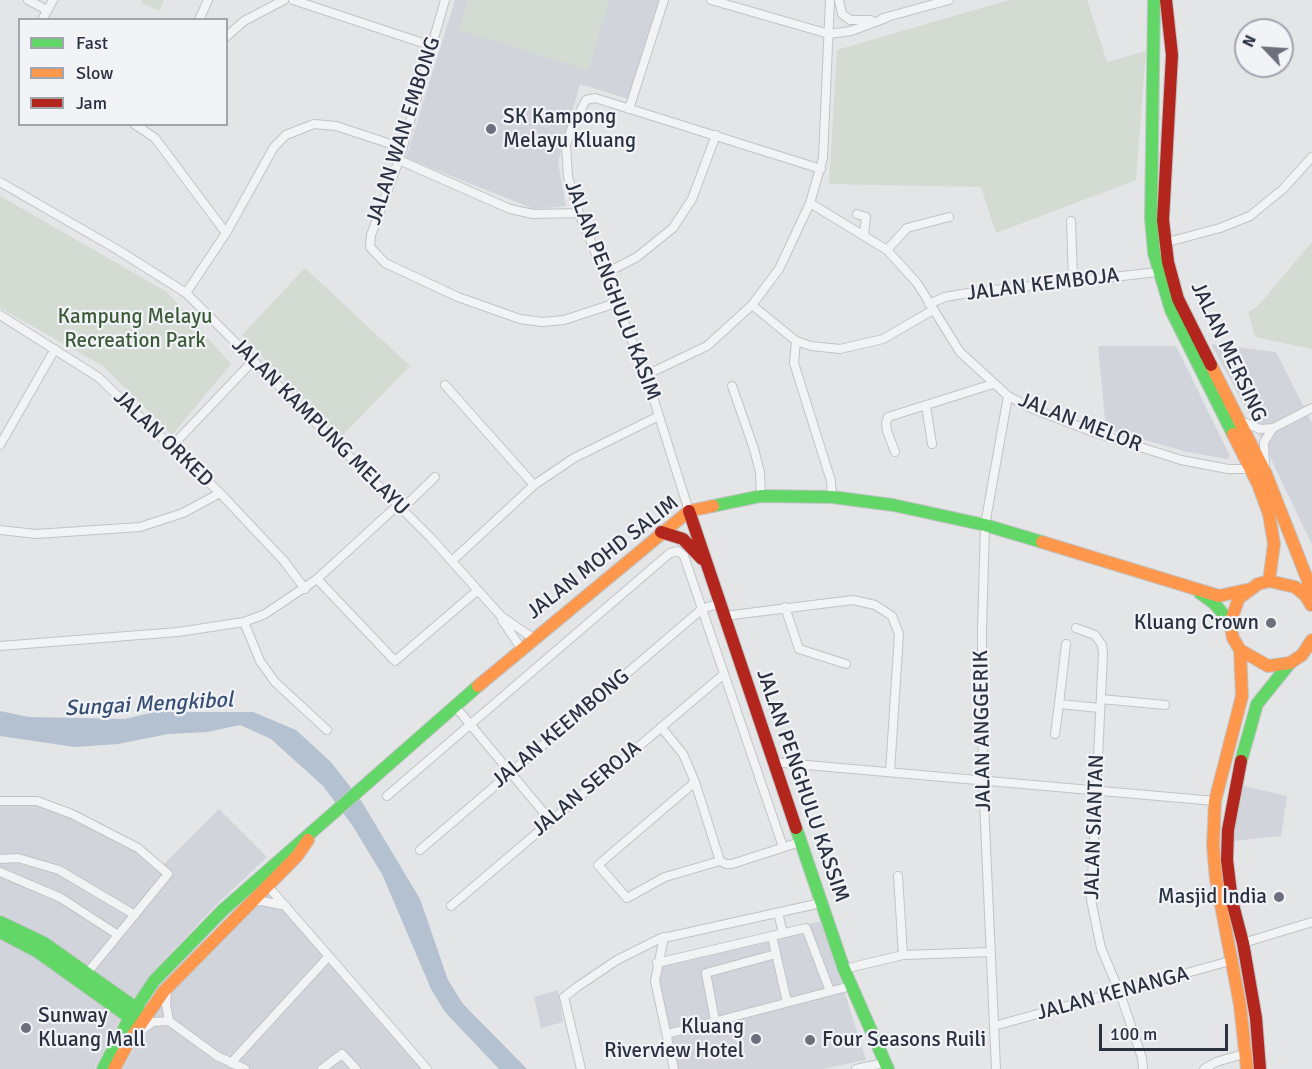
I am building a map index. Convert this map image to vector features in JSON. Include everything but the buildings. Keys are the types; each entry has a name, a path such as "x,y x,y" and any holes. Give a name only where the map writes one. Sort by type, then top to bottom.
{"main road":[{"path":"1148,0 1155,32"},
{"name":"JALAN MERSING","path":"1154,0 1151,219 1158,272 1184,338 1250,469 1269,514 1274,544 1269,581"},
{"name":"JALAN MERSING","path":"1166,0 1170,19 1172,55 1163,220 1164,243 1179,299 1266,474 1308,581 1311,605"},
{"path":"1170,19 1174,0"},
{"name":"JALAN MOHD SALIM","path":"264,881 297,856 314,832 454,705 689,511 761,496 832,497 893,505 986,525 1095,556 1194,589 1228,596 1269,581"},
{"name":"JALAN PENGHULU KASSIM","path":"689,511 850,986 886,1066"},
{"path":"661,532 683,539 707,564"},
{"path":"1269,581 1295,587 1311,605"},
{"name":"JALAN MOHD SALIM","path":"1194,589 1215,604 1230,623"},
{"path":"1247,590 1233,609 1230,623 1233,638 1240,651 1242,696 1215,801 1216,879 1247,1053 1247,1069"},
{"path":"1260,1069 1257,1018 1243,943 1232,901 1227,860 1228,830 1235,781 1257,704 1290,663 1302,655 1311,643"},
{"path":"1240,651 1268,666 1290,663"},
{"path":"103,1069 138,1016 250,903 264,881"},
{"path":"114,1069 158,976 264,881"},
{"path":"0,922 44,944 87,973 138,1016"},
{"path":"0,932 38,952 138,1016"}],"street":[{"path":"28,0 45,9"},
{"path":"43,18 45,9 53,0"},
{"path":"200,18 208,0"},
{"path":"228,35 244,21 284,0"},
{"path":"293,0 432,46"},
{"name":"JALAN WAN EMBONG","path":"445,0 403,148 371,235 370,247 385,263 458,297 520,319 542,322 564,320 616,303"},
{"path":"629,110 664,0"},
{"path":"711,0 829,34 850,31 949,0"},
{"path":"646,375 707,346 752,305 779,269 810,203 820,169 830,0"},
{"path":"839,0 842,14 850,20 859,22 886,18"},
{"name":"JALAN PENGHULU KASIM","path":"689,511 646,375 579,213 568,177 567,145 579,113 586,100 595,98 611,101 629,110 820,169"},
{"path":"186,293 226,233 274,147 286,135 314,124 336,126 403,148"},
{"path":"151,129 226,233"},
{"path":"604,274 637,257 673,228 692,199 716,135"},
{"path":"1164,243 1220,228 1250,216 1283,189 1312,157"},
{"path":"399,160 510,208 533,214 579,213"},
{"name":"JALAN KAMPUNG MELAYU","path":"0,182 118,250 186,293 452,561 501,616 521,648"},
{"name":"JALAN MELOR","path":"810,203 887,250 917,284 960,352 1008,396 1031,408 1096,433 1181,460 1228,469 1250,469"},
{"path":"857,214 866,217 864,234"},
{"path":"887,250 907,228 949,217"},
{"path":"1071,221 1072,280"},
{"name":"JALAN KEMBOJA","path":"752,305 796,341 811,346 840,349 858,347 883,339 945,297 1072,280 1158,272"},
{"name":"JALAN ORKED","path":"0,315 98,377 220,493 284,561 305,589"},
{"path":"796,341 794,363 831,481 832,497"},
{"path":"0,445 55,349"},
{"path":"172,446 252,362"},
{"path":"895,452 887,431 888,417 993,384"},
{"path":"445,385 534,485"},
{"path":"732,386 754,449 760,472 761,496"},
{"name":"JALAN ANGGERIK","path":"996,1069 983,780 982,630 986,525 1008,396"},
{"path":"926,406 932,444"},
{"path":"1238,420 1256,428 1272,428 1312,408"},
{"path":"452,561 534,485 574,458 659,417"},
{"path":"1266,474 1264,442 1272,428"},
{"path":"0,646 178,632 244,622 265,614 305,589 435,477"},
{"path":"0,530 36,534 140,527 183,513 220,493"},
{"name":"JALAN PENGHULU KASSIM","path":"678,551 684,556 783,847"},
{"name":"JALAN MOHD SALIM","path":"387,796 670,553 678,551"},
{"path":"317,579 395,661 478,590"},
{"path":"702,609 785,607 853,600 875,606 892,616 899,634 890,772"},
{"path":"785,607 799,649 846,664"},
{"name":"JALAN KEEMBONG","path":"420,850 702,609"},
{"name":"JALAN KAMPUNG MELAYU","path":"501,616 533,638"},
{"path":"244,622 260,662 275,682 327,730"},
{"name":"JALAN SIANTAN","path":"1076,628 1092,632 1102,645 1091,900 1101,948 1120,993 1142,1058 1143,1069"},
{"path":"1055,734 1066,644"},
{"name":"JALAN SEROJA","path":"451,906 549,820 724,674"},
{"path":"1059,704 1165,705"},
{"path":"454,705 549,820"},
{"path":"661,727 683,754 695,782 720,861"},
{"path":"773,762 1215,801"},
{"path":"695,782 598,865 627,898 665,877 720,861 732,864 800,842"},
{"path":"0,801 37,801 72,814 138,848 168,874 87,973"},
{"path":"0,859 18,858 59,870 135,915"},
{"path":"0,872 61,898 118,935"},
{"path":"898,876 903,955"},
{"path":"264,881 427,1069"},
{"path":"250,903 262,901 286,907"},
{"path":"581,1069 564,997 617,960 664,937 821,903"},
{"path":"778,913 783,933"},
{"path":"1243,943 1312,922"},
{"path":"657,963 803,928 810,931 830,991"},
{"path":"772,936 787,1002"},
{"path":"664,937 655,981 675,1069"},
{"path":"844,969 903,955 991,952"},
{"path":"715,1021 706,973 776,954"},
{"path":"231,1063 329,956"},
{"name":"JALAN KENANGA","path":"994,1026 1230,961"},
{"path":"167,986 166,1004 169,1021"},
{"path":"667,1034 850,986"},
{"path":"130,1038 153,1022 169,1021 231,1063 245,1069"},
{"path":"1204,1069 1216,1062 1247,1053"},
{"path":"322,1069 342,1054 356,1069"},
{"path":"856,1069 886,1066"}],"shaded area":[{"name":"SK Kampong Melayu Kluang","path":"455,0 662,0 635,101 580,84 558,162 566,206 534,209 406,158"},
{"path":"1211,344 1276,352 1312,423 1312,545 1254,423"},
{"path":"1098,346 1176,346 1230,456 1227,459 1187,452 1106,429"},
{"path":"1239,785 1287,796 1281,836 1234,841"},
{"path":"0,797 37,797 53,802 99,822 140,845 163,865 219,809 267,857 215,906 154,971 133,999 46,937 0,916"},
{"path":"268,892 422,1069 122,1069 158,1008 177,984"},
{"path":"822,921 866,1060 822,1069 677,1069 658,981 662,958"},
{"path":"0,937 30,953 121,1017 95,1069 0,1069"},
{"path":"558,990 563,1022 541,1028 534,997"}],"green space":[{"path":"143,0 164,0 159,11 141,3"},
{"path":"468,0 610,0 588,70 459,30"},
{"path":"1009,0 1087,0 1107,62 1146,51 1136,180 996,233 981,187 829,184 837,50"},
{"name":"Kampung Melayu Recreation Park","path":"0,196 167,292 231,364 172,435 103,366 0,308"},
{"path":"1312,242 1312,349 1255,337 1248,312 1257,307"},
{"path":"305,268 410,366 340,438 242,335"}],"water":[{"name":"Sungai Mengkibol","path":"0,711 29,717 125,719 154,712 253,712 296,730 331,762 362,802 420,899 448,980 463,1004 527,1069 499,1069 445,1012 431,989 382,874 352,825 323,786 271,739 240,725 207,732 168,734 118,744 75,747 0,736"}],"traffic: fast":[{"path":"1154,0 1151,219 1154,253 1171,310 1233,434"},
{"path":"713,506 761,496 832,497 893,505 985,525 1042,542"},
{"path":"1200,593 1215,604 1230,623"},
{"path":"1241,761 1257,704 1290,663"},
{"path":"103,1069 130,1017 154,981 223,910 478,686"},
{"path":"796,828 844,969 888,1069"},
{"path":"0,922 44,943 140,1011"},
{"path":"0,932 38,952 136,1022"}],"traffic: slow":[{"path":"1211,365 1266,474 1308,581 1310,602"},
{"path":"1233,434 1258,484 1269,514 1274,544 1269,581"},
{"path":"478,686 689,511 713,506"},
{"path":"1042,542 1219,596 1246,590"},
{"path":"1311,605 1305,595 1295,587 1269,581 1258,584 1239,598 1230,623 1233,638 1240,650 1268,666 1290,663 1302,655 1312,640"},
{"path":"1240,650 1242,696 1215,801 1213,846 1216,879 1240,1005 1247,1069"},
{"path":"114,1069 131,1038 164,991 297,856 308,840"}],"traffic: jam":[{"path":"1166,0 1172,55 1163,220 1168,262 1178,299 1211,365"},
{"path":"689,511 796,828"},
{"path":"661,532 683,539 702,559"},
{"path":"1241,761 1228,830 1227,860 1232,901 1243,943 1256,1018 1260,1069"}],"place":[{"name":"SK Kampong Melayu Kluang","path":"491,129"},
{"name":"Kluang Crown","path":"1271,623"},
{"name":"Masjid India","path":"1279,897"},
{"name":"Sunway Kluang Mall","path":"26,1028"},
{"name":"Kluang Riverview Hotel","path":"756,1039"},
{"name":"Four Seasons Ruili","path":"810,1040"}]}
